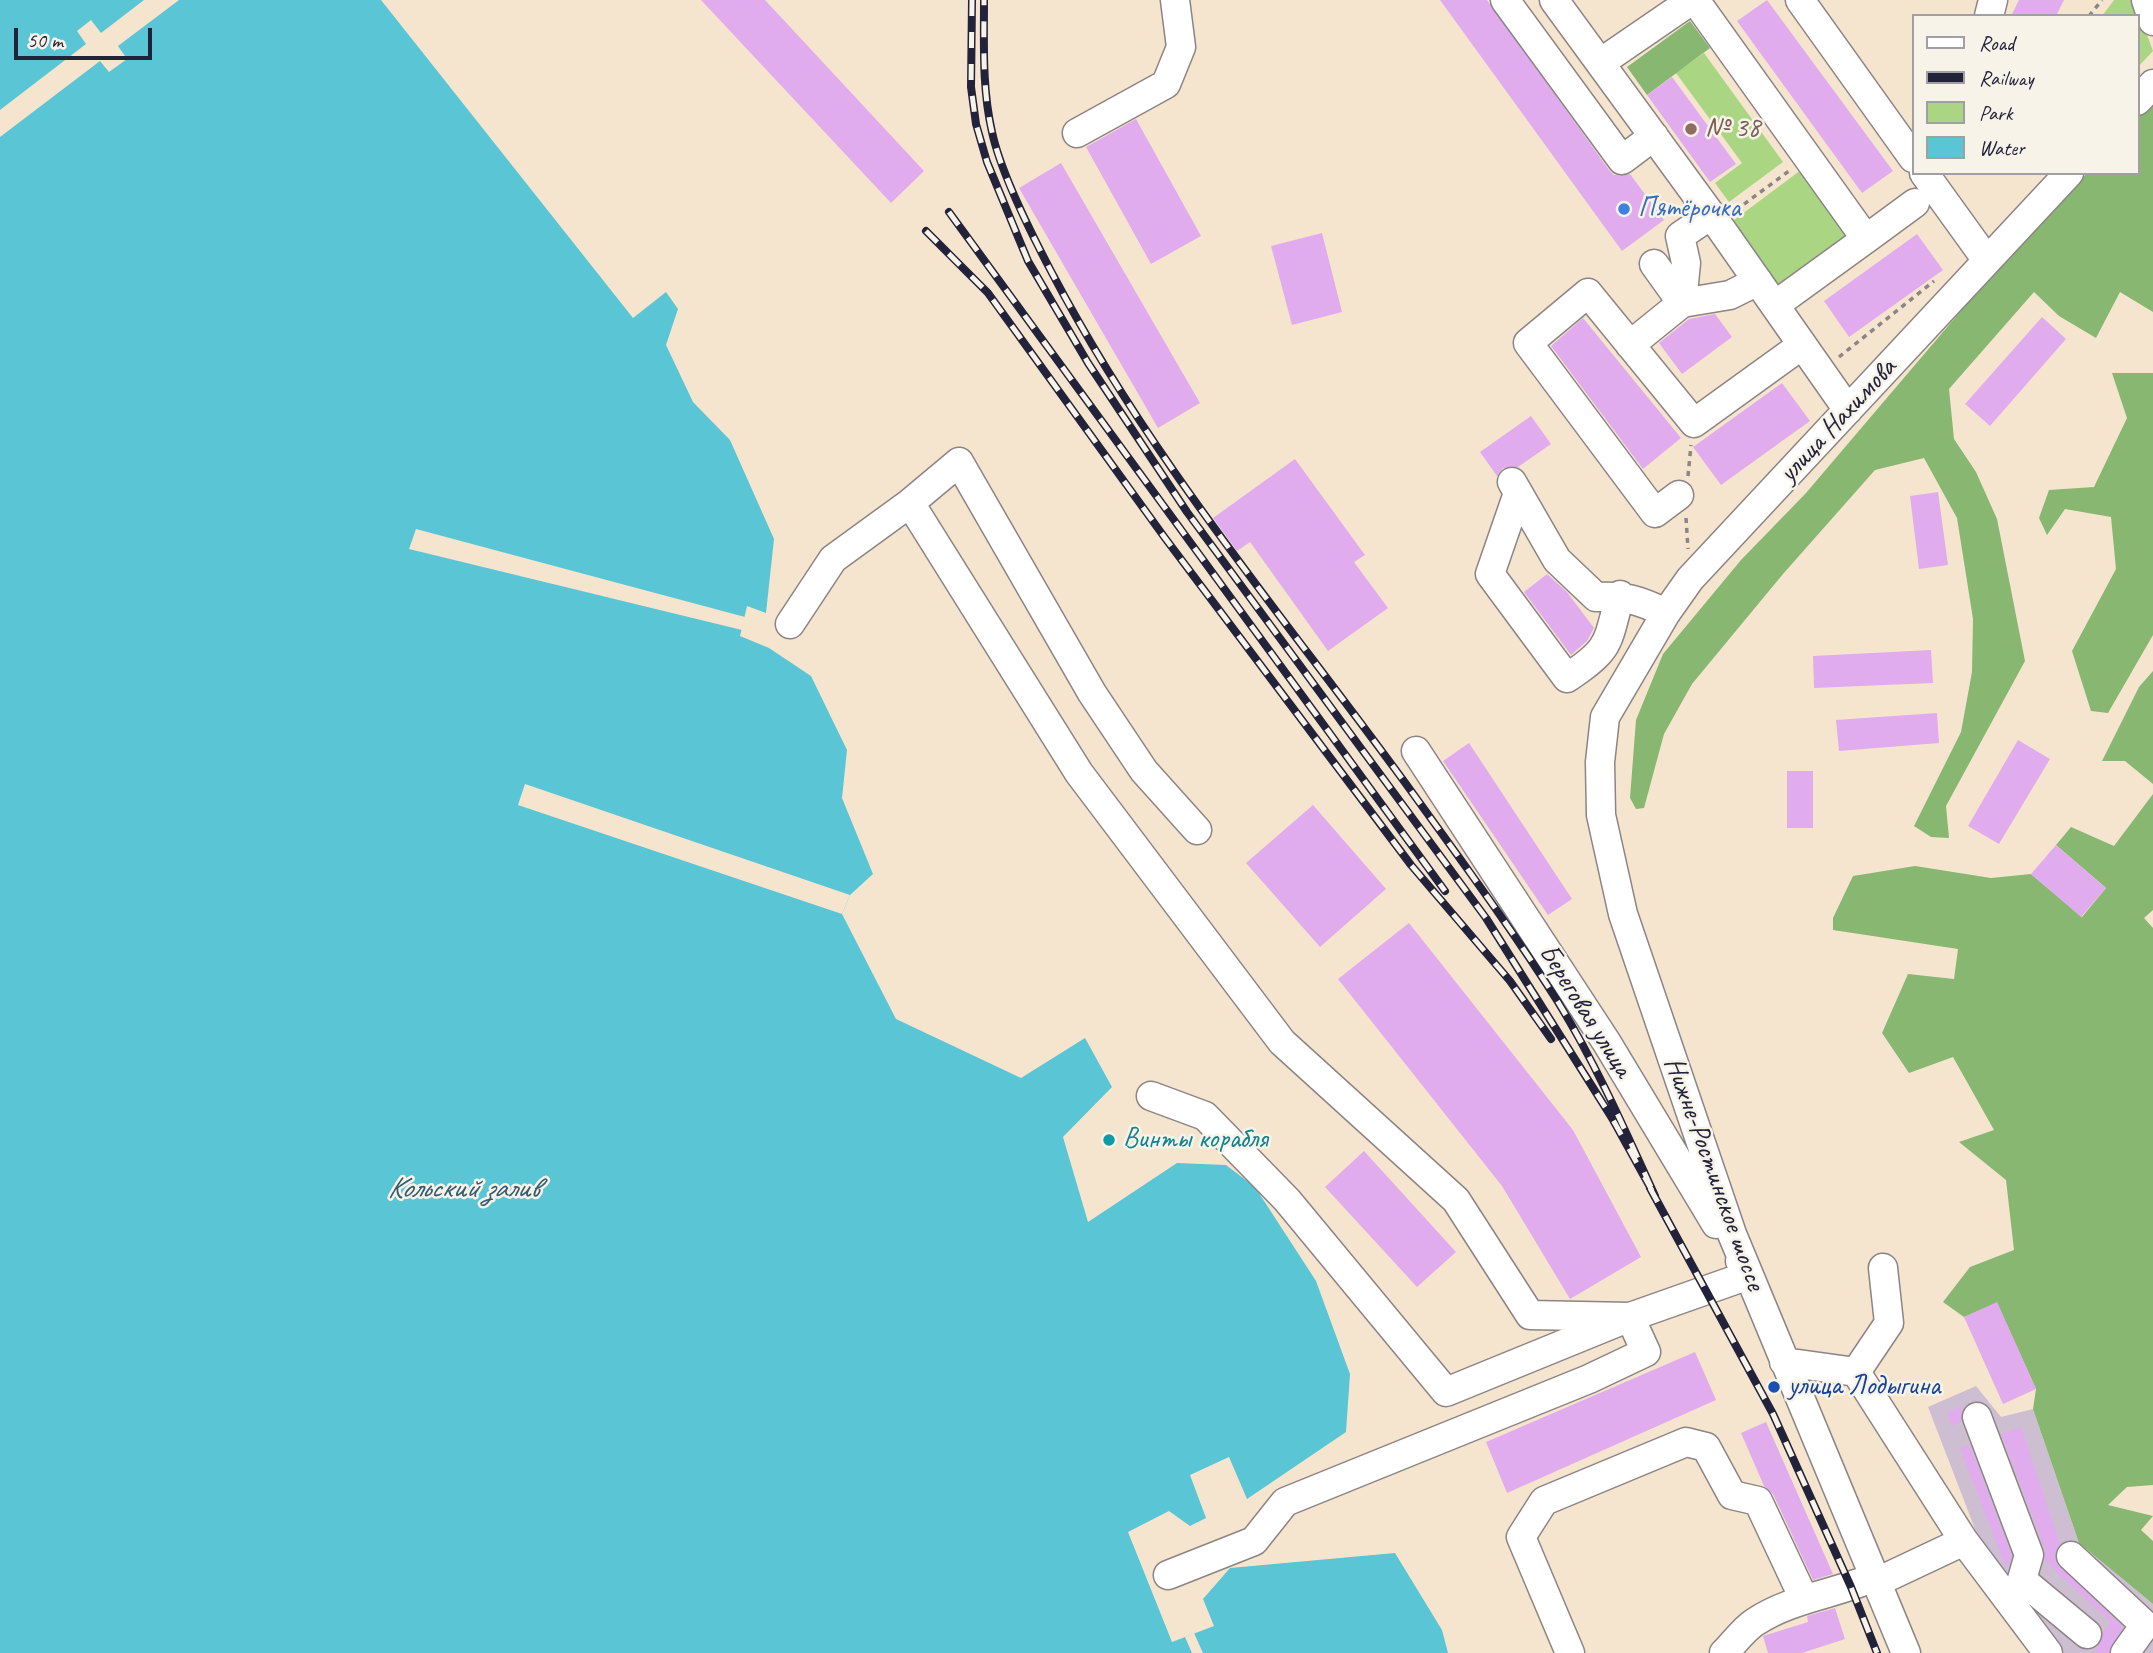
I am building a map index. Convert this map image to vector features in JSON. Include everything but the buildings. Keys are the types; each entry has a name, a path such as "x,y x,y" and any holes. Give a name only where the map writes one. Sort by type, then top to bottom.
{"street":[{"path":"1077,134 1167,84 1181,47 1175,0"},
{"path":"1505,0 1622,160 1654,136"},
{"path":"1554,0 1714,219 1848,410"},
{"path":"1575,95 1603,68 1693,0 1866,239"},
{"path":"2146,0 2153,21"},
{"path":"1803,1 1912,156"},
{"path":"2139,99 2153,84"},
{"path":"1925,175 1986,259"},
{"name":"улица Нахимова","path":"1625,682 1666,613 1690,579 2067,175"},
{"path":"1774,305 1915,203"},
{"path":"1682,303 1686,263 1680,236 1714,219"},
{"path":"1654,264 1682,303"},
{"path":"1630,345 1682,303 1730,295 1758,281"},
{"path":"1684,496 1655,513 1528,343 1588,293 1694,423 1802,345"},
{"path":"790,624 833,559 910,503 959,462 1092,693 1144,771 1197,830"},
{"path":"1620,595 1607,644 1597,659 1567,678 1490,574 1513,484 1558,560 1596,597 1620,595 1636,598 1666,613"},
{"path":"910,503 1079,773 1282,1042 1456,1200 1530,1315 1630,1317"},
{"name":"Нижне-Ростинское шоссе","path":"1625,682 1605,717 1600,762 1601,815 1623,915 1701,1149 1749,1275 1906,1653"},
{"name":"Береговая улица","path":"1416,751 1607,1044 1749,1275"},
{"path":"1152,1096 1205,1116 1287,1200 1446,1392 1630,1317 1749,1275"},
{"path":"1856,1372 1889,1323 1883,1268"},
{"path":"1168,1575 1254,1541 1285,1502 1589,1379 1646,1352 1630,1317"},
{"path":"1784,1362 1856,1372 1964,1541 2018,1594 2087,1634"},
{"path":"1978,1417 2029,1555 2018,1594 2048,1653"},
{"path":"1570,1653 1521,1537 1544,1501 1686,1442 1706,1447 1732,1495 1758,1501 1804,1600"},
{"path":"1724,1653 1755,1622 1804,1600 1875,1580 1964,1541"},
{"path":"2071,1556 2145,1625 2125,1653"}],"path":[{"path":"2091,14 2102,0"},
{"path":"1714,219 1808,158"},
{"path":"1821,371 1936,280"},
{"path":"1690,579 1684,496 1694,423"}],"shaded area":[{"path":"1976,1386 2001,1417 2033,1409 2079,1543 2153,1604 2153,1653 2056,1653 1987,1560 1928,1407"}],"green space":[{"path":"2114,0 2134,0 2153,51 2139,66 2139,14 2104,14"},
{"path":"1690,21 1710,48 1647,95 1627,67"},
{"path":"1704,53 1783,162 1729,202 1715,183 1742,163 1676,73"},
{"path":"2153,101 2153,312 2120,292 2096,338 2059,316 2034,292 1949,389 1954,439 1976,472 1997,519 2025,661 1946,806 1949,838 1931,837 1914,826 1961,732 1972,672 1973,619 1957,518 1924,458 1875,470 1783,574 1692,684 1664,734 1644,808 1636,809 1630,798 1636,720 1663,654 1741,560 1806,493 1994,272 2085,175 2139,175 2139,116"},
{"path":"1805,167 1859,238 1780,296 1726,226"},
{"path":"2112,373 2153,373 2153,635 2108,713 2091,711 2072,651 2116,569 2111,517 2065,509 2047,535 2039,518 2049,490 2094,487 2127,418"},
{"path":"2153,671 2153,784 2125,761 2102,761 2139,687"},
{"path":"2153,794 2153,910 2144,918 2153,928 2153,1485 2127,1487 2108,1505 2153,1516 2141,1530 2153,1541 2153,1604 2079,1543 2033,1409 2036,1389 1997,1303 1964,1317 1943,1302 1970,1267 2014,1250 2006,1180 1959,1142 1994,1130 1953,1057 1909,1073 1882,1033 1908,974 1954,979 1958,949 1833,930 1833,918 1853,876 1915,866 1991,878 2031,874 2082,917 2106,888 2056,845 2071,827 2114,846"}],"water":[{"name":"Кольский залив","path":"0,0 381,0 633,318 666,292 678,309 666,345 693,402 730,440 774,539 766,613 747,606 740,636 769,648 811,676 847,750 842,798 873,874 850,895 842,914 896,1019 1021,1078 1085,1038 1112,1087 1063,1137 1088,1222 1177,1163 1226,1165 1255,1187 1316,1281 1350,1374 1346,1432 1247,1499 1229,1457 1190,1475 1206,1518 1190,1526 1169,1511 1128,1532 1172,1642 1214,1626 1203,1599 1230,1568 1395,1553 1442,1630 1448,1653 0,1653"}],"pier":[{"path":"144,0 179,0 118,46 127,59 109,72 100,61 0,137 0,110 86,44 77,31 91,20 101,33"},
{"path":"416,529 745,617 742,630 409,549"},
{"path":"525,784 850,895 842,914 518,805"},
{"path":"1194,1633 1203,1653 1192,1653 1185,1637"}],"railway":[{"path":"972,0 971,87 976,124 987,162 1028,261 1088,363 1187,512 1486,918 1612,1118 1655,1196 1597,1073 1572,1025 1541,976 1414,795 1177,476 1091,343 1027,223 996,149 985,83 984,0"},
{"path":"949,212 1445,891"},
{"path":"926,231 988,293 1165,538 1411,865 1510,981 1551,1039"},
{"path":"1650,1188 1773,1414 1851,1587 1877,1653"}],"place":[{"name":"№ 38","path":"1691,129"},
{"name":"Пятёрочка","path":"1624,209"},
{"name":"Винты корабля","path":"1109,1140"},
{"name":"улица Лодыгина","path":"1774,1387"}]}
